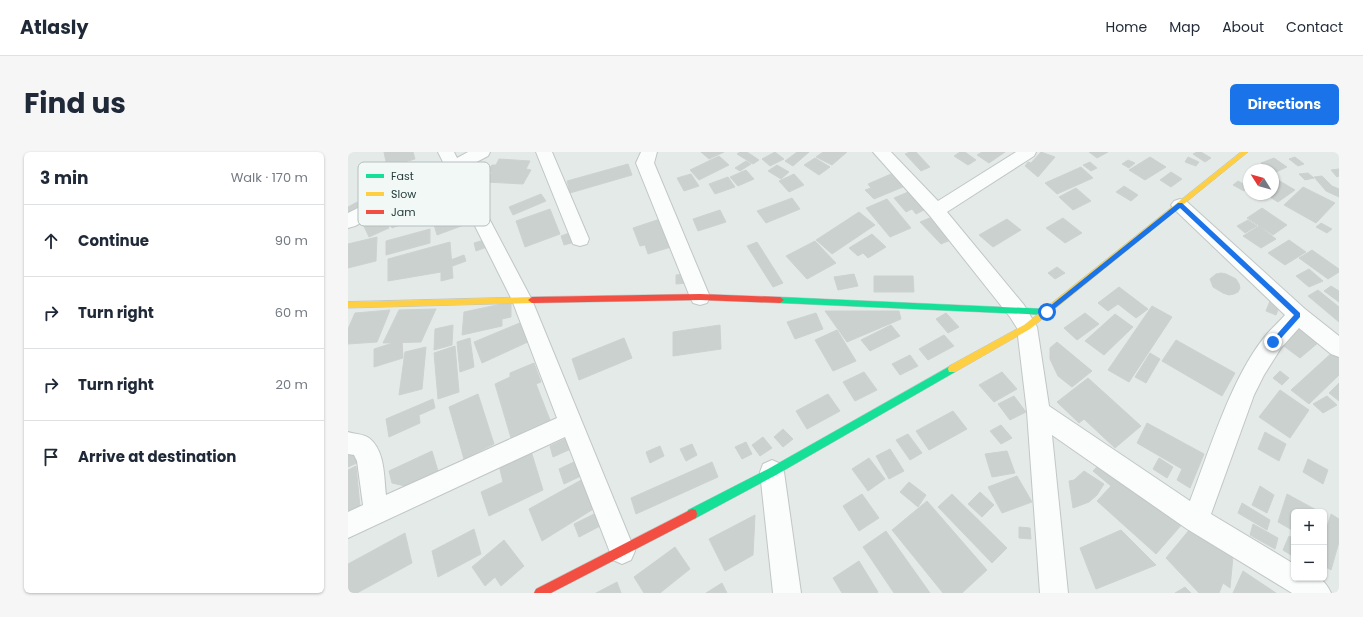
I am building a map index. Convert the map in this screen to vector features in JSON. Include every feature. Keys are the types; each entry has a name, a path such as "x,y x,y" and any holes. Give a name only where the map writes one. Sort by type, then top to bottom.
{"main road":[{"path":"540,593 772,472 1022,319 1047,312 1245,152"},
{"path":"348,305 700,297 1022,319 1047,312"}],"street":[{"path":"451,160 482,152"},
{"path":"544,152 580,239"},
{"path":"649,152 645,163 700,297"},
{"path":"881,152 936,211 1022,319 1038,412 1054,593"},
{"path":"936,211 1028,152"},
{"path":"1180,205 1298,315 1339,348"},
{"path":"348,221 358,215"},
{"path":"484,226 522,300 622,551"},
{"path":"1196,520 1243,393 1256,368 1273,342 1298,315"},
{"path":"1038,412 1196,520 1317,593"},
{"path":"348,525 570,422"},
{"path":"348,443 361,446 369,457 376,512"},
{"path":"772,472 787,593"}],"building":[{"path":"384,152 413,152 415,159 404,162 386,162"},
{"path":"701,152 724,152 709,159"},
{"path":"740,152 747,152 759,160 753,164 737,154"},
{"path":"775,152 784,159 770,166 762,159"},
{"path":"797,152 809,152 793,166 785,161"},
{"path":"823,152 847,152 832,165 816,157"},
{"path":"916,152 930,167 921,171 905,154"},
{"path":"960,152 965,152 976,160 968,165 954,156"},
{"path":"982,152 1005,152 989,163 977,155"},
{"path":"1041,152 1055,157 1038,177 1025,166 1028,162 1031,163"},
{"path":"1089,152 1108,152 1097,158"},
{"path":"1201,152 1211,158 1205,162 1193,154"},
{"path":"719,156 729,165 699,180 690,170"},
{"path":"1150,157 1166,167 1145,180 1129,170"},
{"path":"1188,157 1199,162 1196,166 1185,162"},
{"path":"1295,157 1304,164 1298,166 1289,159"},
{"path":"815,158 830,167 819,175 804,165"},
{"path":"1274,158 1287,167 1279,171 1279,164 1261,163"},
{"path":"499,159 530,161 526,169 531,170 523,184 490,182 490,175 492,172 490,172 490,167 492,165 496,165"},
{"path":"1128,160 1135,163 1129,168 1122,164"},
{"path":"746,161 751,164 740,171 735,168"},
{"path":"1090,162 1097,168 1091,171 1083,165"},
{"path":"628,164 632,175 570,193 567,181"},
{"path":"777,165 789,172 781,179 768,171"},
{"path":"1081,167 1093,178 1057,194 1045,183"},
{"path":"1339,169 1339,176 1337,177 1331,170"},
{"path":"746,170 754,179 738,186 730,177"},
{"path":"1171,172 1182,179 1171,187 1160,180"},
{"path":"1308,173 1314,178 1305,180 1299,174"},
{"path":"691,174 699,186 684,191 677,178"},
{"path":"794,174 804,185 789,192 779,181"},
{"path":"891,174 903,187 874,199 865,190 871,188 868,184"},
{"path":"1322,176 1332,186 1339,189 1339,197 1326,191 1314,177"},
{"path":"728,177 735,187 715,194 709,184"},
{"path":"1238,181 1243,184 1243,190 1233,185"},
{"path":"1279,181 1295,190 1278,202 1275,200 1279,200"},
{"path":"1124,186 1138,195 1131,201 1116,192"},
{"path":"1303,187 1335,203 1316,223 1284,205"},
{"path":"1076,188 1091,201 1073,210 1059,197"},
{"path":"908,192 924,210 916,214 912,209 906,212 894,198"},
{"path":"541,194 546,201 513,215 509,207"},
{"path":"792,198 800,209 766,223 757,211"},
{"path":"887,199 911,228 890,237 866,208"},
{"path":"357,202 358,203 358,209 348,214 348,207"},
{"path":"1262,208 1287,225 1273,235 1247,218"},
{"path":"550,209 560,234 525,247 516,221"},
{"path":"720,210 726,222 698,231 693,219"},
{"path":"859,212 875,225 832,254 816,240"},
{"path":"932,217 953,239 941,244 920,222"},
{"path":"1063,218 1082,233 1065,243 1046,228"},
{"path":"660,219 671,247 648,254 645,245 640,246 633,228"},
{"path":"1007,219 1021,230 993,247 979,235"},
{"path":"1248,220 1257,226 1245,233 1237,226"},
{"path":"1321,223 1332,229 1327,233 1316,227"},
{"path":"364,226 388,226 389,228 369,237"},
{"path":"434,226 461,226 437,235"},
{"path":"1259,226 1276,239 1261,248 1243,236"},
{"path":"430,229 430,243 386,255 386,241"},
{"path":"572,232 575,242 564,245 561,236"},
{"path":"872,234 886,247 868,258 863,253 858,256 849,248"},
{"path":"377,237 376,261 348,268 348,244"},
{"path":"484,240 487,247 476,251 474,243"},
{"path":"1289,240 1306,252 1285,265 1268,253"},
{"path":"815,241 836,263 807,279 786,256"},
{"path":"450,242 453,278 441,281 441,272 388,281 388,259"},
{"path":"757,242 783,283 773,287 747,246"},
{"path":"1312,250 1339,269 1339,272 1328,279 1299,258"},
{"path":"464,255 466,261 450,267 448,261"},
{"path":"1057,267 1065,273 1055,279 1048,273"},
{"path":"1309,269 1323,281 1309,287 1296,276"},
{"path":"1221,273 1236,279 1240,288 1238,292 1229,295 1213,287 1210,279 1216,274"},
{"path":"687,274 687,283 676,284 676,275"},
{"path":"854,274 858,286 838,290 834,277"},
{"path":"874,276 913,276 914,292 874,292"},
{"path":"1331,286 1339,291 1339,302 1324,291"},
{"path":"1119,287 1148,309 1136,318 1118,304 1108,311 1098,303"},
{"path":"1318,290 1339,307 1339,322 1308,296"},
{"path":"1270,301 1280,305 1276,315 1266,311"},
{"path":"511,302 511,317 502,319 502,326 462,335 464,312"},
{"path":"1152,306 1172,317 1129,382 1108,370"},
{"path":"436,309 421,342 383,343 399,310"},
{"path":"390,310 377,342 348,344 348,329 355,313"},
{"path":"825,311 899,311 901,319 847,342"},
{"path":"816,313 823,329 795,339 787,322"},
{"path":"946,313 959,327 948,333 936,319"},
{"path":"1085,313 1099,324 1077,340 1064,328"},
{"path":"1115,314 1133,327 1104,355 1085,341"},
{"path":"522,322 530,341 482,363 474,342"},
{"path":"453,325 452,345 434,350 435,329"},
{"path":"720,325 721,349 673,356 673,332"},
{"path":"891,325 900,336 870,351 861,340"},
{"path":"1301,328 1319,342 1300,358 1281,344"},
{"path":"837,330 856,361 833,371 815,340"},
{"path":"944,335 954,346 928,360 919,349"},
{"path":"470,338 474,367 460,372 457,342"},
{"path":"624,338 632,358 579,380 572,359"},
{"path":"402,340 403,358 374,367 374,349"},
{"path":"1176,340 1235,373 1222,396 1162,361"},
{"path":"1057,342 1092,371 1072,387 1058,376 1050,359 1050,348"},
{"path":"455,346 459,392 438,399 434,353"},
{"path":"426,347 422,389 399,395 405,352"},
{"path":"1335,350 1339,353 1339,375 1309,404 1291,390"},
{"path":"1150,353 1160,359 1146,383 1135,377"},
{"path":"910,355 918,366 900,375 892,364"},
{"path":"534,363 541,382 536,384 550,420 511,438 495,384 510,377 510,373"},
{"path":"1280,371 1289,378 1282,385 1273,378"},
{"path":"864,372 877,390 855,401 843,382"},
{"path":"1002,372 1017,389 994,402 979,385"},
{"path":"1088,378 1141,426 1115,448 1084,419 1079,423 1057,402"},
{"path":"1339,383 1339,401 1329,393"},
{"path":"1280,390 1309,410 1290,438 1259,417"},
{"path":"478,394 494,444 464,459 449,407"},
{"path":"828,394 840,411 807,429 796,411"},
{"path":"1014,396 1026,412 1010,420 998,404"},
{"path":"1327,396 1337,405 1323,413 1313,404"},
{"path":"433,399 435,408 419,415 420,423 389,437 386,419"},
{"path":"953,411 967,429 929,450 916,431"},
{"path":"1147,423 1204,454 1190,488 1177,480 1182,469 1137,443"},
{"path":"1001,425 1012,438 1001,444 990,431"},
{"path":"783,429 793,439 783,447 774,437"},
{"path":"1265,432 1286,444 1279,461 1258,449"},
{"path":"908,434 922,453 910,460 896,440"},
{"path":"569,437 573,448 553,457 550,446"},
{"path":"763,437 772,448 760,456 752,445"},
{"path":"746,442 752,454 742,459 735,447"},
{"path":"692,444 697,455 686,461 680,449"},
{"path":"660,446 664,456 650,463 646,452"},
{"path":"890,449 904,471 889,479 876,456"},
{"path":"348,450 352,450 357,463 348,467"},
{"path":"432,451 438,471 405,486 392,483 389,471"},
{"path":"531,451 543,490 489,516 481,492 503,482 499,465"},
{"path":"1007,451 1015,473 992,477 985,454"},
{"path":"1107,456 1184,522 1156,554 1097,501 1111,486 1093,471"},
{"path":"869,458 885,479 868,491 852,469"},
{"path":"1159,458 1173,467 1167,478 1153,469"},
{"path":"1308,459 1328,470 1323,484 1303,472"},
{"path":"576,461 581,476 564,484 559,469"},
{"path":"712,462 718,477 636,514 631,498"},
{"path":"356,466 360,507 348,513 348,470"},
{"path":"1084,471 1104,484 1097,495 1089,502 1073,508 1069,481 1074,480"},
{"path":"1017,476 1032,502 1002,513 988,487"},
{"path":"583,479 595,508 542,541 529,509"},
{"path":"909,482 926,495 918,507 900,492"},
{"path":"1260,486 1274,495 1267,513 1252,505"},
{"path":"980,492 994,505 982,517 968,504"},
{"path":"862,494 879,518 859,531 843,506"},
{"path":"952,494 1007,548 992,563 938,507"},
{"path":"1287,494 1314,509 1291,509 1291,529 1278,522"},
{"path":"927,501 987,570 962,593 943,593 892,530"},
{"path":"1242,503 1270,520 1267,530 1238,513"},
{"path":"598,512 602,525 579,537 574,524"},
{"path":"1331,514 1339,519 1339,542 1331,570 1327,568 1327,527"},
{"path":"755,515 753,555 725,571 709,539"},
{"path":"1253,524 1278,538 1275,549 1250,535"},
{"path":"1019,527 1030,528 1031,539 1019,538"},
{"path":"474,529 481,554 438,577 432,551"},
{"path":"1190,529 1233,556 1230,588 1223,583 1219,593 1199,593 1166,558"},
{"path":"1121,530 1156,565 1096,589 1080,548"},
{"path":"886,531 930,593 894,593 863,547"},
{"path":"405,533 412,563 357,593 348,593 348,564"},
{"path":"1289,536 1291,537 1291,555 1283,550"},
{"path":"504,540 524,566 501,586 495,577 485,586 472,567"},
{"path":"675,547 690,569 660,593 644,593 634,577"},
{"path":"859,561 878,592 877,593 842,593 833,578"},
{"path":"1243,571 1276,593 1233,593"},
{"path":"617,582 621,593 596,593"},
{"path":"722,583 727,593 706,593"},
{"path":"1185,587 1191,593 1175,593"}],"traffic: fast":[{"path":"780,300 1047,312"},
{"path":"692,514 772,472 952,369"}],"traffic: slow":[{"path":"952,369 1027,327 1245,152"},
{"path":"348,305 532,300"}],"traffic: jam":[{"path":"532,300 700,297 780,300"},
{"path":"540,593 692,514"}],"route":[{"path":"1047,312 1180,205 1298,315 1273,342"}]}
